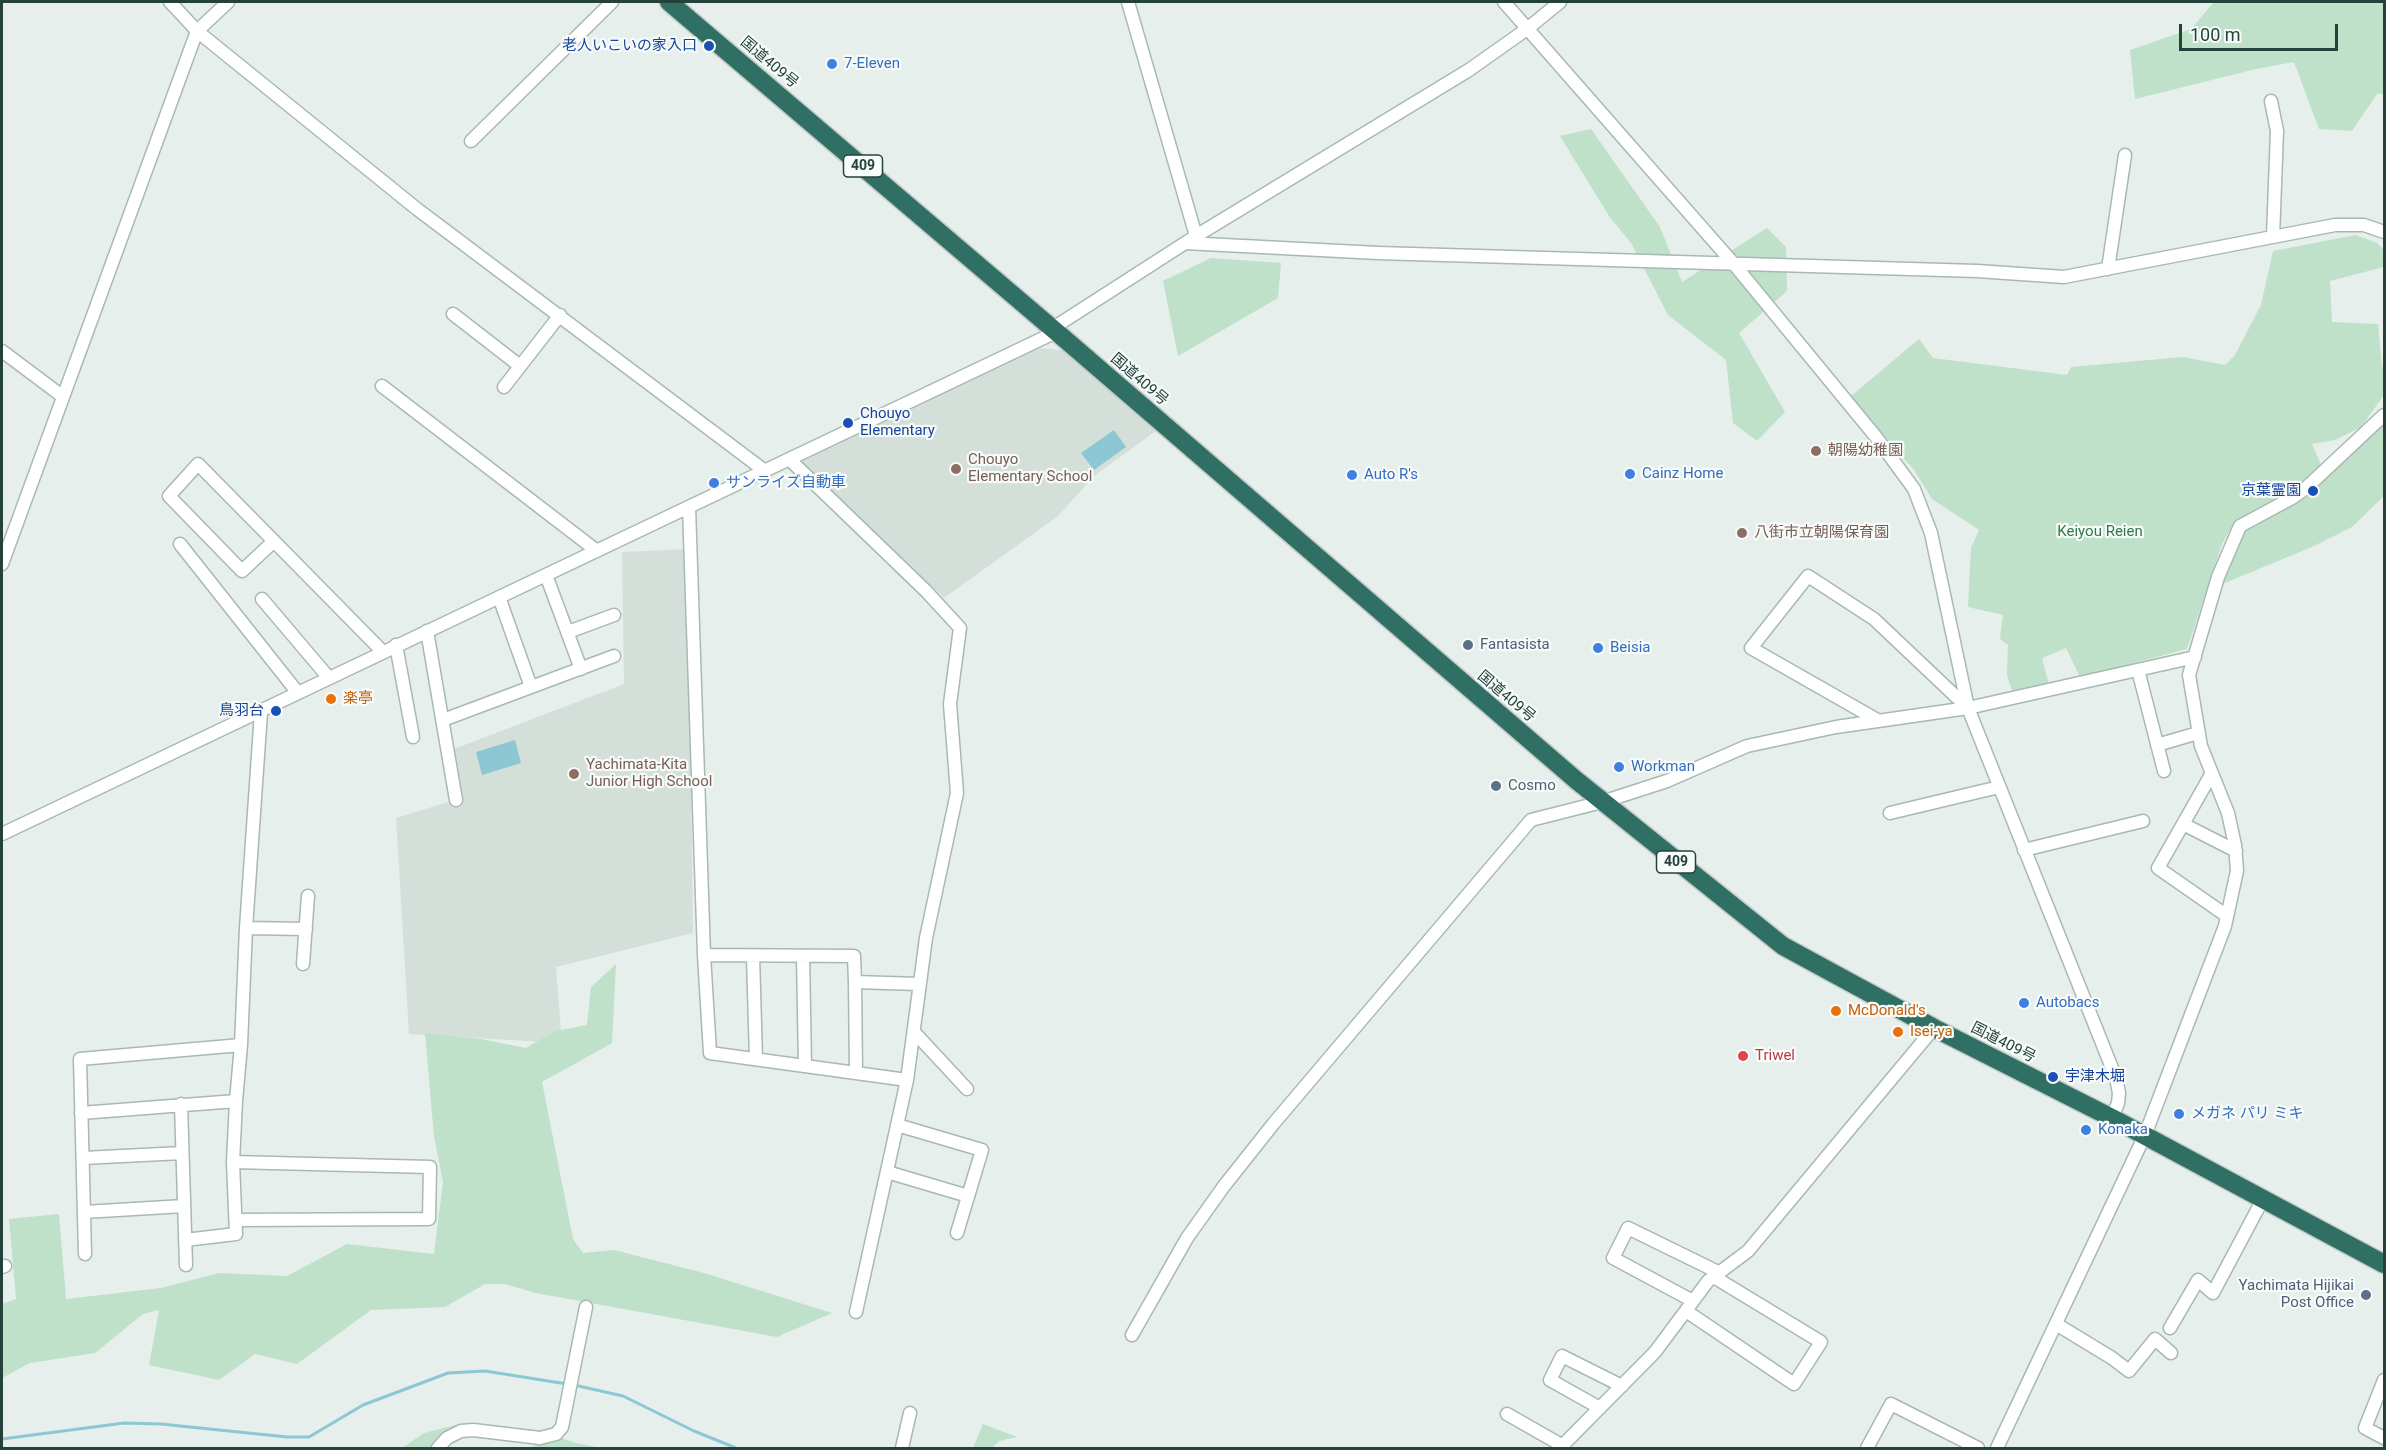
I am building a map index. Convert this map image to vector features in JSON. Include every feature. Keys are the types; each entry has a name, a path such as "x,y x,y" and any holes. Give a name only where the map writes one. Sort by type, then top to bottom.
{"highway":[{"name":"国道409号","path":"669,2 1602,802 1783,946 1934,1028 2145,1135 2385,1264"}],"street":[{"path":"170,2 197,31 417,209 765,471"},
{"path":"2,564 197,31 228,2"},
{"path":"471,141 612,2"},
{"path":"1128,2 1190,240"},
{"path":"1504,2 1733,263 1876,437 1914,489 1931,533 1968,708 2116,1078 2119,1093 2112,1118"},
{"path":"2,834 765,471 1054,330 1190,240 1469,70 1527,29 1560,2"},
{"path":"2271,101 2277,131 2273,237"},
{"path":"2108,269 2125,155"},
{"path":"1190,240 1390,253 1977,271 2064,277 2336,225 2364,225 2385,232"},
{"path":"453,314 520,366"},
{"path":"504,387 560,315"},
{"path":"2,351 62,396"},
{"path":"382,386 597,551"},
{"path":"1997,1449 2145,1135 2227,916 2237,871 2236,850 2228,813 2201,746 2189,675 2218,577 2240,526 2306,488 2383,421"},
{"path":"789,459 926,591 960,628 950,704 957,793 926,938 907,1080 856,1312"},
{"path":"274,541 242,571 169,496 198,464 274,541 383,652"},
{"path":"689,507 704,955 710,1053 907,1080"},
{"path":"180,544 298,693"},
{"path":"546,575 581,669"},
{"path":"1879,721 1750,648 1808,576 1874,619 1968,708"},
{"path":"500,597 531,687"},
{"path":"262,599 329,678"},
{"path":"568,632 614,615"},
{"path":"427,631 456,800"},
{"path":"396,645 413,737"},
{"path":"443,720 614,656"},
{"path":"1132,1335 1186,1238 1224,1185 1531,820 1602,802 1667,781 1747,746 1836,727 1968,708 2194,657"},
{"path":"2138,670 2164,771"},
{"path":"185,1240 236,1234 233,1162 261,712"},
{"path":"2157,745 2198,734"},
{"path":"2212,773 2158,868 2227,916"},
{"path":"1890,813 1999,787"},
{"path":"2024,850 2143,821"},
{"path":"2183,824 2236,850"},
{"path":"303,964 308,896"},
{"path":"246,928 306,929"},
{"path":"704,955 854,956 856,1073"},
{"path":"753,956 756,1059"},
{"path":"803,956 805,1066"},
{"path":"855,982 919,984"},
{"path":"1507,1414 1562,1447 1655,1352 1689,1306 1717,1275 1748,1251 1934,1028"},
{"path":"915,1033 967,1089"},
{"path":"86,1254 80,1059 242,1045"},
{"path":"81,1113 236,1101"},
{"path":"181,1104 186,1265"},
{"path":"897,1125 981,1150 957,1233"},
{"path":"82,1158 182,1153"},
{"path":"233,1162 430,1167 429,1219 236,1220"},
{"path":"887,1172 968,1196"},
{"path":"2170,1328 2198,1280 2213,1293 2263,1199"},
{"path":"84,1212 184,1206"},
{"path":"1628,1228 1717,1275 1821,1342 1794,1384 1689,1306 1613,1258 1628,1228"},
{"path":"438,1449 447,1438 461,1431 473,1430 540,1438 556,1434 562,1427 586,1307"},
{"path":"2056,1324 2129,1371 2156,1339 2171,1353"},
{"path":"1600,1408 1550,1380 1562,1356 1622,1386"},
{"path":"2385,1380 2365,1428 2385,1438"},
{"path":"1867,1449 1891,1404 1978,1449"},
{"path":"902,1449 910,1413"}],"shaded area":[{"name":"Chouyo Elementary School","path":"1037,348 1064,350 1157,430 1094,476 1058,516 944,598 801,462"},
{"name":"Yachimata-Kita Junior High School","path":"688,549 693,933 556,967 562,1043 409,1034 396,818 461,798 454,749 624,684 622,552"}],"green space":[{"path":"2214,2 2384,2 2384,94 2377,94 2352,131 2319,129 2294,62 2135,99 2130,50 2191,29"},
{"path":"1591,129 1660,227 1682,282 1767,228 1786,247 1787,291 1739,333 1785,412 1757,441 1733,423 1726,360 1668,315 1631,243 1609,216 1560,136"},
{"name":"Keiyou Reien","path":"2356,235 2377,243 2384,250 2384,267 2330,281 2332,322 2378,324 2382,366 2384,367 2384,395 2361,427 2335,440 2312,444 2322,467 2294,491 2246,515 2232,526 2222,544 2187,649 2080,677 2066,648 2042,658 2049,685 2013,694 2007,675 2008,645 2000,639 2003,615 1968,607 1971,548 1979,530 1932,499 1914,470 1850,397 1919,339 1933,358 2067,375 2071,367 2183,357 2225,365 2235,355 2261,305 2273,251"},
{"path":"1211,258 1281,263 1278,298 1178,356 1163,281"},
{"path":"2381,425 2384,429 2384,496 2352,527 2314,546 2220,585 2245,528"},
{"path":"616,964 612,1043 542,1082 573,1239 583,1253 614,1250 704,1273 832,1313 777,1337 536,1293 505,1284 485,1284 445,1307 371,1310 297,1364 255,1354 219,1380 149,1365 159,1310 143,1314 95,1353 30,1363 2,1378 2,1304 16,1299 9,1219 59,1214 66,1299 161,1288 219,1273 287,1276 347,1244 434,1254 443,1182 434,1136 425,1033 481,1039 526,1048 555,1031 587,1025 591,987"},
{"path":"460,1424 444,1448 402,1448 424,1433"},
{"path":"983,1424 1017,1437 999,1441 992,1448 973,1448"},
{"path":"558,1437 576,1443 601,1448 529,1448"}],"water":[{"path":"1114,430 1126,447 1094,470 1081,453"},
{"path":"515,740 521,763 482,775 476,752"}],"waterway":[{"path":"2,1439 124,1423 309,1437 363,1405 448,1373 485,1371 567,1384"},
{"path":"574,1385 623,1396 694,1431 736,1448"}],"place":[{"name":"老人いこいの家入口","path":"709,46"},
{"name":"7-Eleven","path":"832,64"},
{"name":"Chouyo Elementary","path":"848,423"},
{"name":"朝陽幼稚園","path":"1816,451"},
{"name":"Chouyo Elementary School","path":"956,469"},
{"name":"Cainz Home","path":"1630,474"},
{"name":"Auto R's","path":"1352,475"},
{"name":"サンライズ自動車","path":"714,483"},
{"name":"京葉霊園","path":"2313,491"},
{"name":"八街市立朝陽保育園","path":"1742,533"},
{"name":"Fantasista","path":"1468,645"},
{"name":"Beisia","path":"1598,648"},
{"name":"楽亭","path":"331,699"},
{"name":"鳥羽台","path":"276,711"},
{"name":"Workman","path":"1619,767"},
{"name":"Yachimata-Kita Junior High School","path":"574,774"},
{"name":"Cosmo","path":"1496,786"},
{"name":"Autobacs","path":"2024,1003"},
{"name":"McDonald's","path":"1836,1011"},
{"name":"Isei-ya","path":"1898,1032"},
{"name":"Triwel","path":"1743,1056"},
{"name":"宇津木堀","path":"2053,1077"},
{"name":"メガネ パリ ミキ","path":"2179,1114"},
{"name":"Konaka","path":"2086,1130"},
{"name":"Yachimata Hijikai Post Office","path":"2366,1295"}]}
